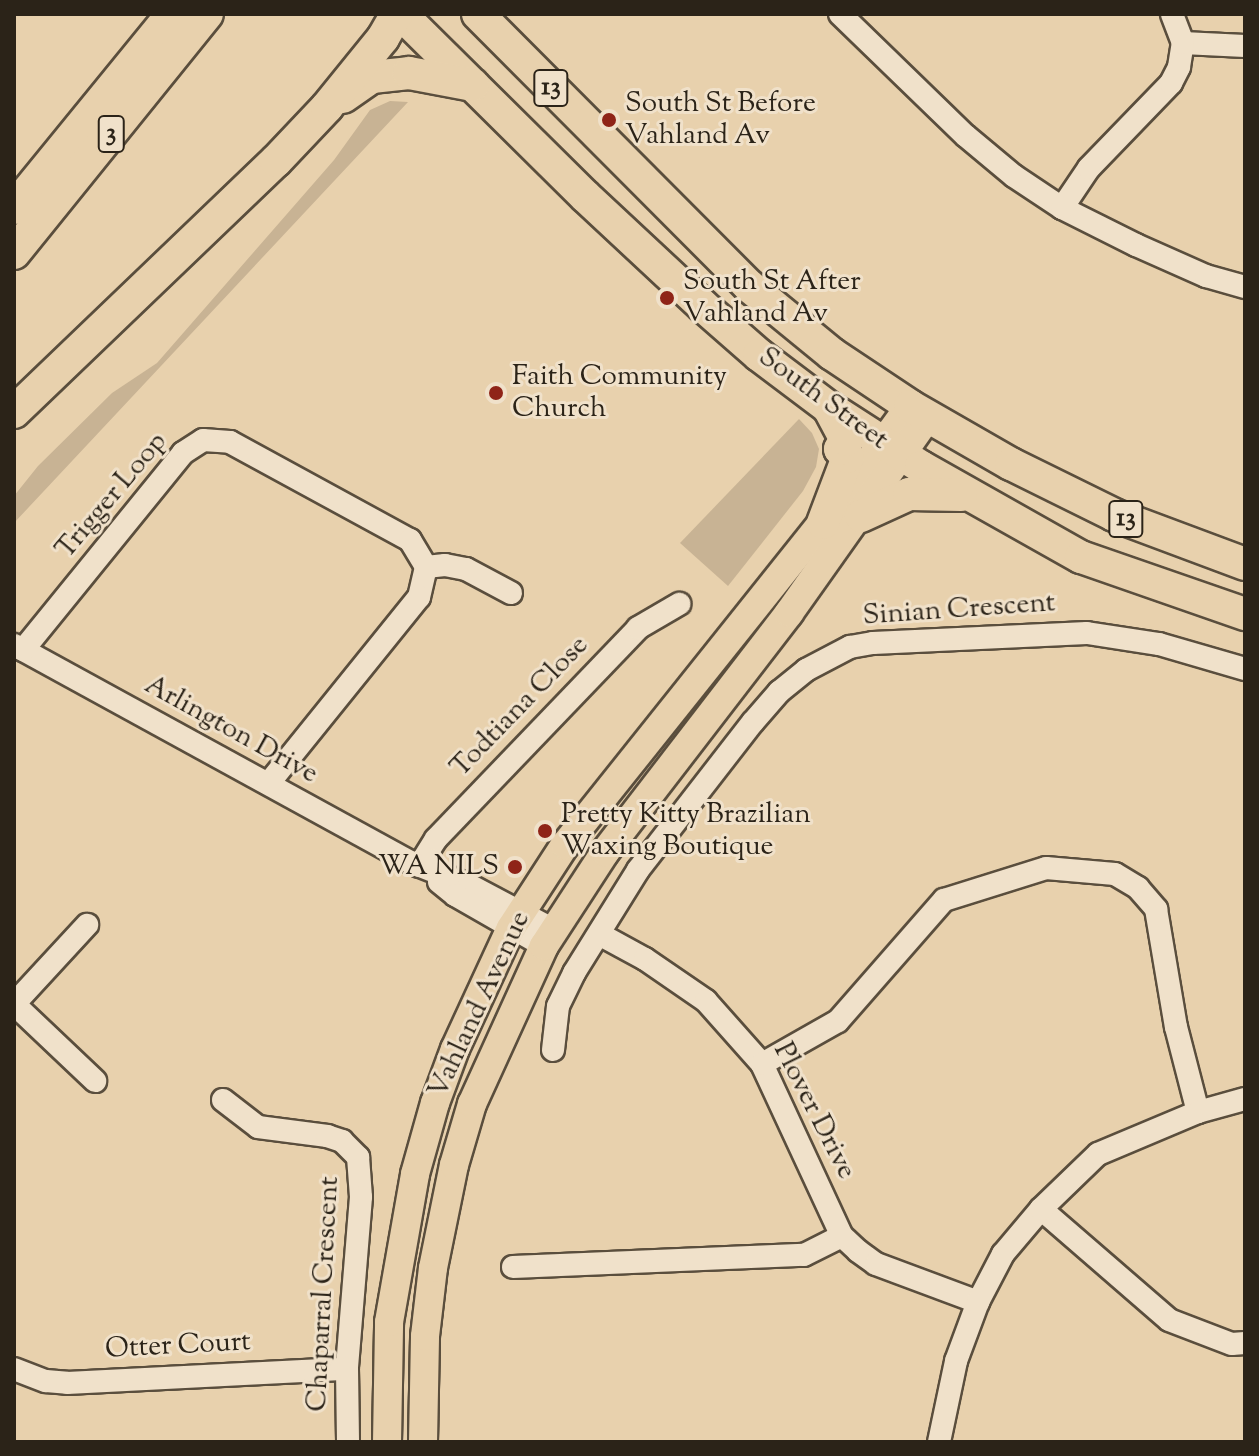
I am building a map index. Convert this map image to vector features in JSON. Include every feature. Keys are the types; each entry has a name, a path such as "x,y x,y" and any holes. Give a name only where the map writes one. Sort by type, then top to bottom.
{"highway":[{"name":"3","path":"14,208 172,14"},
{"name":"3","path":"14,253 207,14"},
{"name":"South Street","path":"399,14 703,306 759,355 828,407 968,495 1081,557 1245,614"},
{"path":"14,412 185,251 327,107 399,14"},
{"name":"South Street","path":"478,14 749,286 832,354 919,412 1011,464 1114,515 1245,564"},
{"path":"327,107 372,77 409,73 473,85"},
{"path":"823,523 843,479 848,457 840,449 846,440 828,407"},
{"path":"861,516 909,494 968,495"}],"main road":[{"name":"Vahland Avenue","path":"423,1442 429,1295 454,1165 472,1104 549,938 605,852 861,516 893,450 919,412"},
{"name":"Vahland Avenue","path":"387,1442 389,1322 415,1174 435,1103 455,1049 516,920 565,845 823,523 893,450"}],"street":[{"path":"840,14 966,136 1014,176 1062,208 1206,276 1245,287"},
{"path":"1062,208 1089,168 1171,83 1179,67 1183,43 1172,14"},
{"path":"1183,43 1218,42 1245,46"},
{"name":"Trigger Loop","path":"18,648 183,453 203,440 230,442 410,540 426,567"},
{"path":"268,784 419,597 426,567 445,565 466,569 511,593"},
{"name":"Todtiana Close","path":"419,866 436,839 638,628 679,604"},
{"name":"Sinian Crescent","path":"553,1050 558,1006 638,870 779,692 806,670 850,647 967,636 1087,633 1159,644 1245,669"},
{"name":"Arlington Drive","path":"18,648 419,866 455,895 516,920 549,938"},
{"path":"762,1064 838,1021 944,900 1046,868 1115,874 1138,888 1156,909 1176,1027 1198,1112"},
{"path":"87,925 14,1004 95,1081"},
{"name":"Plover Drive","path":"599,934 645,959 706,1001 762,1064 842,1236 876,1264 978,1302"},
{"path":"939,1442 956,1361 978,1302 1003,1254 1041,1209 1098,1154 1198,1112 1245,1099"},
{"name":"Chaparral Crescent","path":"223,1100 258,1127 327,1136 342,1141 358,1157 361,1197 347,1369 348,1442"},
{"path":"1041,1209 1169,1320 1232,1344 1245,1343"},
{"path":"513,1267 804,1255 842,1236"},
{"name":"Otter Court","path":"14,1369 46,1381 67,1383 347,1369"}],"shaded area":[{"path":"390,101 408,102 14,523 14,496 38,466 112,393 157,363 334,160 370,110"},
{"path":"799,419 812,433 819,449 816,467 803,491 728,586 680,543"}],"place":[{"name":"South St Before Vahland Av","path":"609,120"},
{"name":"South St After Vahland Av","path":"667,298"},
{"name":"Faith Community Church","path":"496,393"},
{"name":"Pretty Kitty Brazilian Waxing Boutique","path":"545,831"},
{"name":"WA NILS","path":"515,867"}]}
